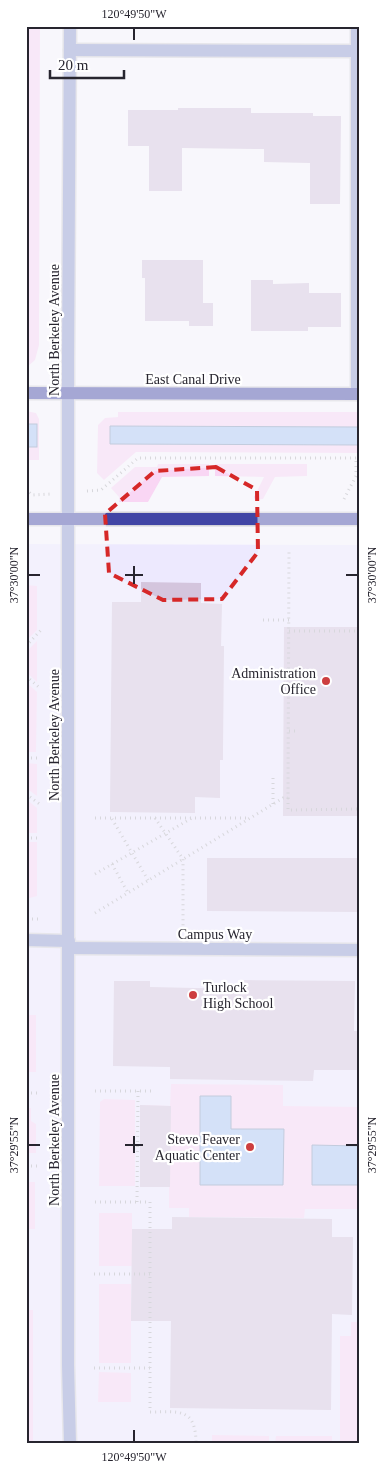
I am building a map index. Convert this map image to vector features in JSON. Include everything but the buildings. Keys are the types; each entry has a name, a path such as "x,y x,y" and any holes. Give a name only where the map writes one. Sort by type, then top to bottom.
{"main road":[{"name":"East Canal Drive","path":"26,393 358,394"},
{"path":"26,519 360,519"}],"street":[{"name":"North Berkeley Avenue","path":"70,26 68,394 68,1365 70,1444"},
{"path":"357,26 358,394"},
{"path":"70,50 358,51"},
{"name":"Campus Way","path":"26,940 69,944 360,950"}],"path":[{"path":"97,490 101,490 138,458 358,458 356,476 344,500"},
{"path":"26,489 32,495 37,494"},
{"path":"289,551 288,810 360,809"},
{"path":"263,620 289,620"},
{"path":"26,646 41,630"},
{"path":"289,631 360,632"},
{"path":"26,676 41,689"},
{"path":"289,731 298,731"},
{"path":"26,758 41,758"},
{"path":"273,778 273,805"},
{"path":"26,794 41,805"},
{"path":"95,913 283,798 288,798"},
{"path":"95,818 252,818"},
{"path":"112,818 148,880"},
{"path":"155,818 183,859 183,930"},
{"path":"95,874 193,818"},
{"path":"26,838 41,838"},
{"path":"112,864 128,893"},
{"path":"95,1091 155,1091"},
{"path":"137,1202 138,1091"},
{"path":"26,1093 40,1093"},
{"path":"26,1166 40,1166"},
{"path":"95,1202 150,1202 150,1412 179,1412 186,1414 194,1424 196,1444"},
{"path":"94,1274 150,1274"},
{"path":"94,1368 150,1368"}],"highlighted area":[{"path":"216,467 257,490 258,552 222,599 163,600 109,573 105,514 155,471"}],"shaded area":[{"path":"26,26 40,26 39,345 35,360 26,368"},
{"path":"26,411 36,413 39,419 39,460 26,460 26,447 37,447 37,424 26,424"},
{"path":"118,412 360,412 360,427 110,426 110,444 360,445 360,453 136,452 104,480 97,473 98,425 105,418 118,417"},
{"path":"158,464 209,464 209,476 162,477 148,502 119,502 119,497 111,488 135,467 157,467"},
{"path":"215,464 307,464 307,476 275,477 263,499 255,500 254,497 264,477 215,476"},
{"name":"Turlock High School","path":"26,544 360,545 360,1444 26,1444"},
{"path":"26,585 37,586 37,630 26,641"},
{"path":"37,641 37,682 26,672 26,652"},
{"path":"26,682 37,692 36,752 26,752"},
{"path":"26,763 37,764 37,796 26,788"},
{"path":"26,799 37,808 37,833 26,833"},
{"path":"26,842 37,842 37,896 26,899"},
{"path":"26,1015 36,1015 36,1072 26,1072"},
{"name":"Steve Feaver Aquatic Center","path":"171,1084 283,1085 283,1106 360,1107 360,1209 305,1209 304,1218 189,1217 189,1208 169,1208 169,1187 140,1187 140,1105 170,1106"},
{"path":"104,1099 135,1100 135,1186 99,1186 100,1102"},
{"path":"26,1108 31,1108 31,1121 36,1124 36,1153 26,1153"},
{"path":"26,1182 35,1182 35,1229 26,1229"},
{"path":"99,1213 132,1213 132,1266 99,1266"},
{"path":"99,1284 131,1284 131,1363 99,1363"},
{"path":"26,1310 33,1310 33,1444 26,1444"},
{"path":"351,1322 360,1322 360,1444 340,1444 340,1336 351,1336"},
{"path":"99,1372 131,1373 131,1402 98,1402"},
{"path":"212,1435 269,1436 269,1444 212,1444"},
{"path":"276,1436 332,1436 332,1444 275,1444"}],"water":[{"path":"26,424 37,424 37,447 26,447"},
{"path":"110,426 360,427 360,445 110,444"},
{"path":"200,1096 231,1096 231,1129 284,1129 283,1185 200,1185"},
{"path":"312,1145 358,1146 358,1185 312,1185"}],"place":[{"name":"Administration Office","path":"326,681"},
{"name":"Turlock High School","path":"193,995"},
{"name":"Steve Feaver Aquatic Center","path":"250,1147"}]}
